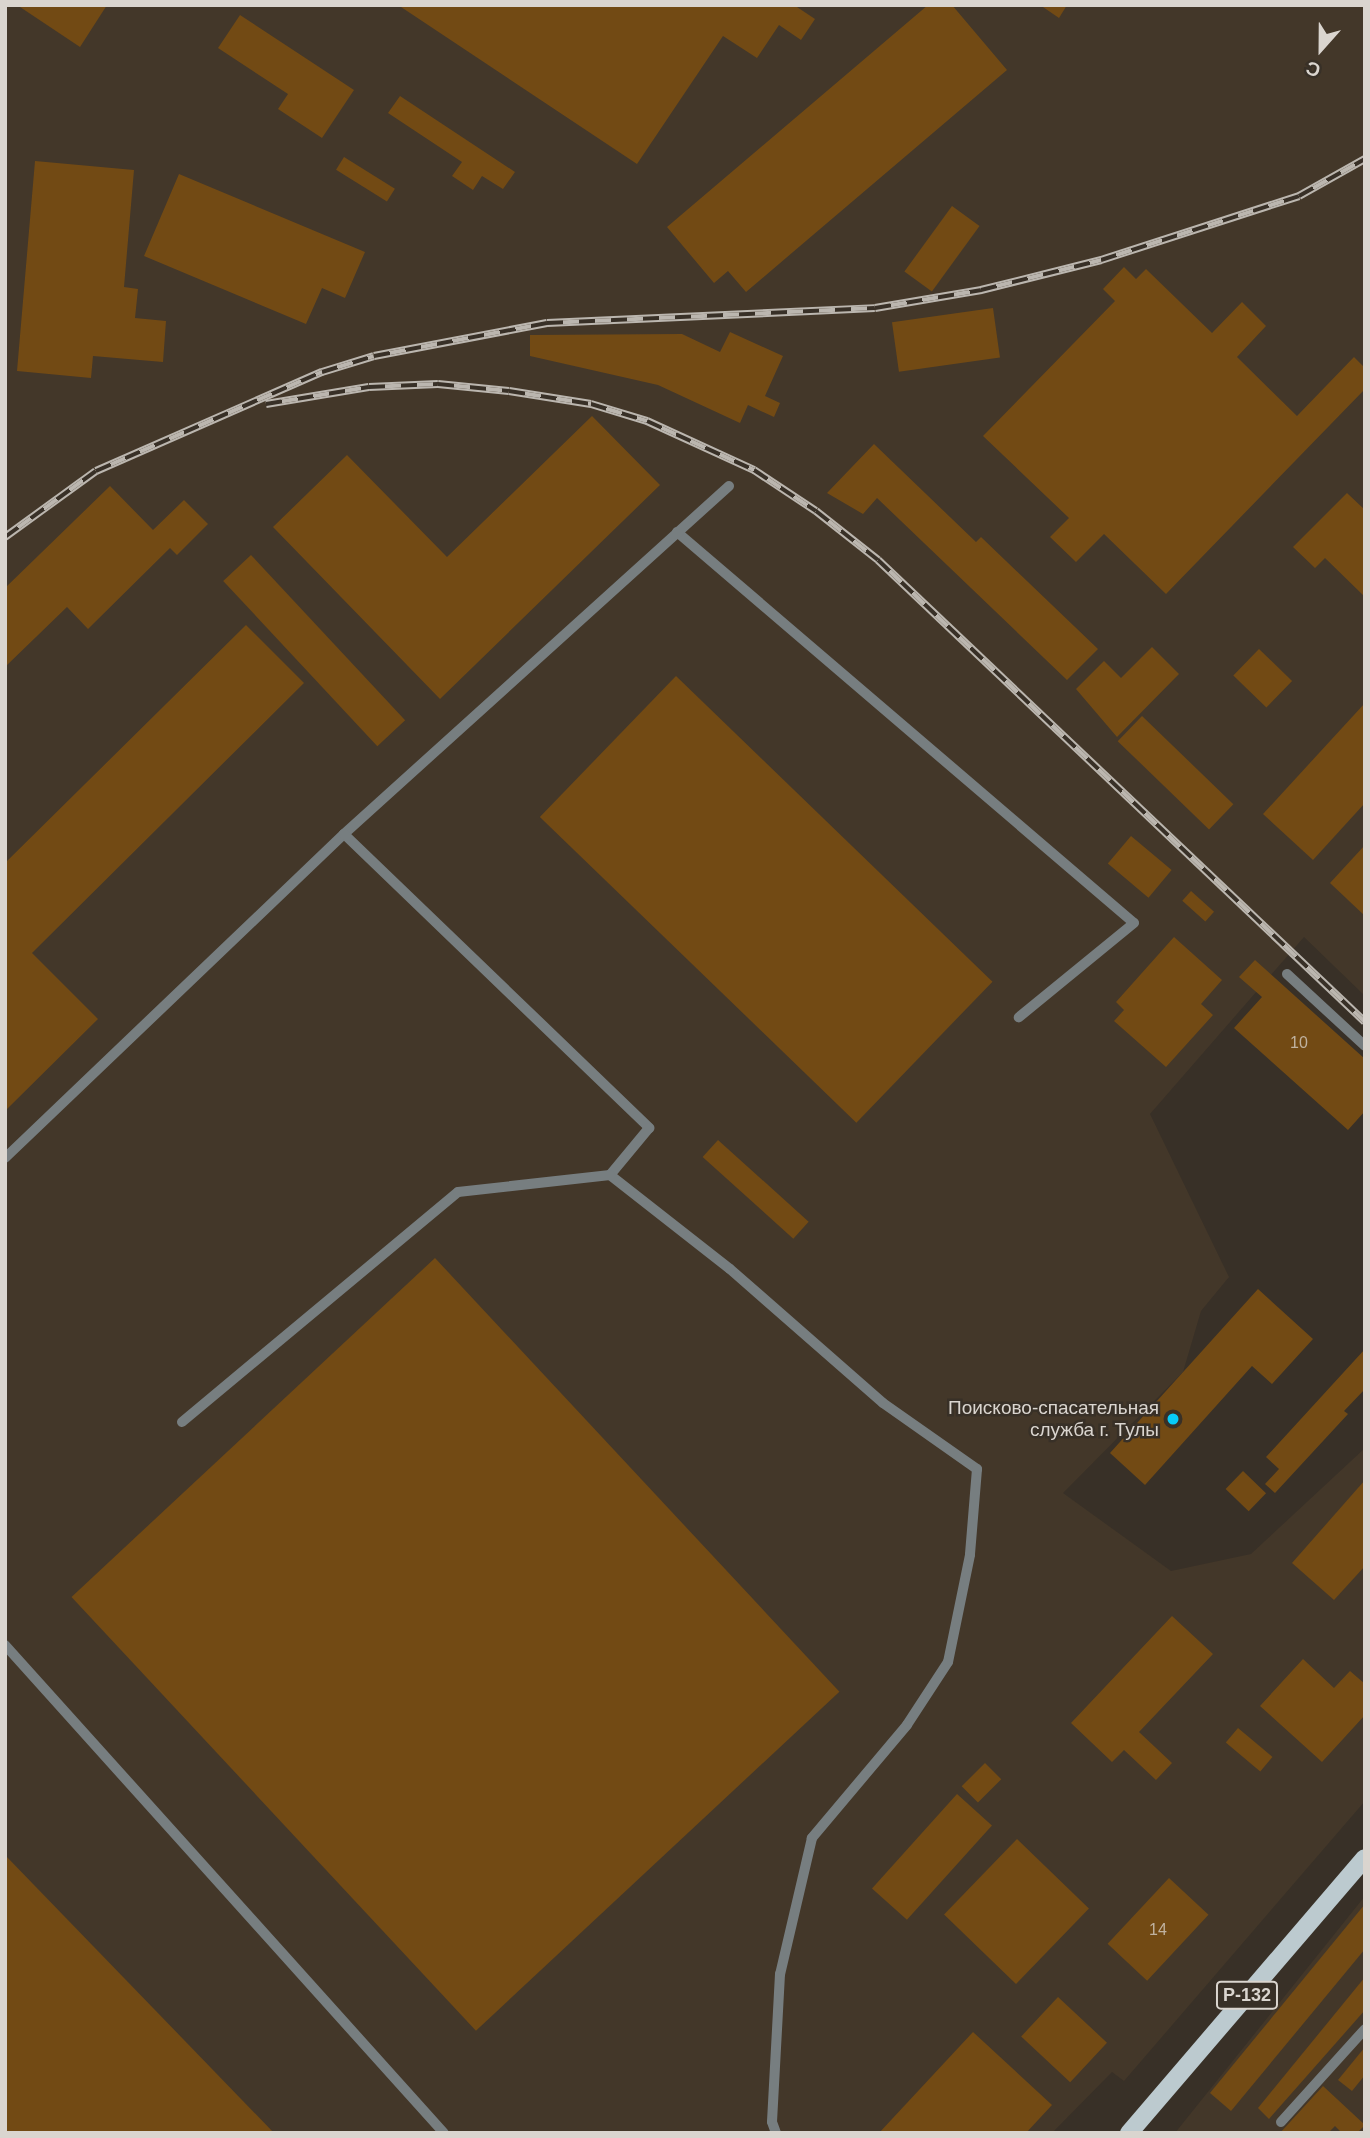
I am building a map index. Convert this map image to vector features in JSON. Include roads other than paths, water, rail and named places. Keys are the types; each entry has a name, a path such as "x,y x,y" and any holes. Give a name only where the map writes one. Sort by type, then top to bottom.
{"main road":[{"name":"Р-132","path":"1129,2133 1365,1858"}],"lane":[{"path":"5,1158 344,834 729,486"},
{"path":"677,532 1134,923 1019,1017"},
{"path":"182,1422 458,1192 610,1175 649,1128 344,834"},
{"path":"1287,974 1365,1046"},
{"path":"610,1175 730,1269 883,1404 977,1469 970,1555 948,1662 907,1725 812,1838 780,1974 772,2122 776,2133"},
{"path":"5,1645 444,2133"},
{"path":"1281,2122 1365,2029"}],"railway":[{"path":"5,537 96,471 322,372 374,356 547,323 875,308 981,290 1101,260 1299,196 1365,159"},
{"path":"266,404 369,387 438,384 509,391 591,404 647,421 754,470 816,511 878,560 1365,1022"}],"place":[{"name":"Поисково-спасательная служба г. Тулы","path":"1173,1419"}]}
